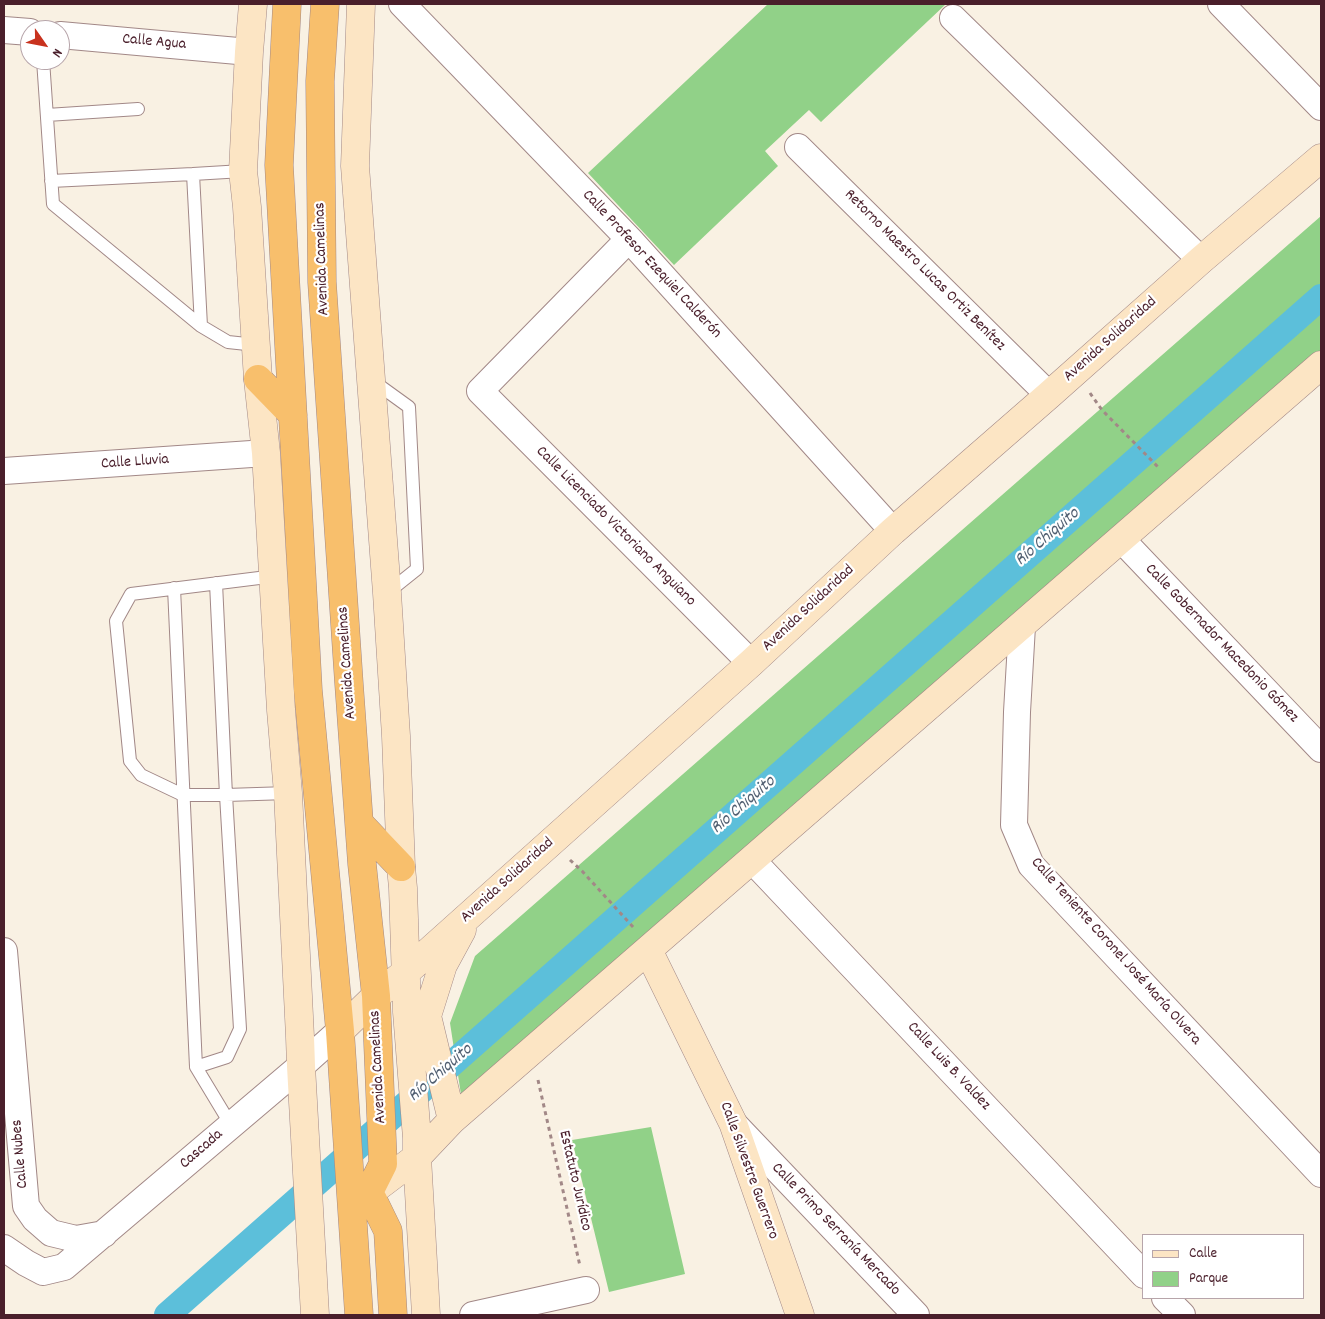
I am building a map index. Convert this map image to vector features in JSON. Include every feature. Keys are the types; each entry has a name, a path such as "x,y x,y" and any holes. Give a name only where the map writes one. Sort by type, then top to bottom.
{"highway":[{"name":"Avenida Camelinas","path":"286,4 279,165 308,690 340,1031 350,1174 360,1200 388,1231 393,1315"},
{"name":"Avenida Camelinas","path":"325,4 320,81 322,282 349,684 376,996 383,1164 360,1200 359,1315"},
{"path":"258,379 293,415"},
{"path":"360,824 401,867"}],"main road":[{"path":"253,4 243,171 258,379 266,453 281,710 288,793 315,1315"},
{"name":"Avenida Camelinas","path":"361,4 355,166 387,593 396,736 406,972 417,1014 417,1148 426,1315"},
{"name":"Avenida Solidaridad","path":"340,1031 376,996 406,972 751,663 893,532 1201,260 1321,158"},
{"path":"360,1200 417,1148 531,1051 643,941 752,860 1321,365"},
{"path":"452,1118 417,1014 471,913"},
{"name":"Calle Silvestre Guerrero","path":"643,941 733,1123 800,1315"}],"street":[{"name":"Calle Profesor Ezequiel Calderón","path":"402,4 629,239 893,532"},
{"path":"1221,4 1321,107"},
{"path":"953,18 1201,260"},
{"path":"4,30 20,31"},
{"name":"Calle Agua","path":"70,36 249,52"},
{"name":"Retorno Maestro Lucas Ortiz Benítez","path":"798,147 1050,395"},
{"name":"Calle Licenciado Victoriano Anguiano","path":"629,239 480,392 751,663"},
{"name":"Calle Lluvia","path":"4,471 266,453"},
{"name":"Calle Gobernador Macedonio Gómez","path":"1120,539 1321,749"},
{"name":"Calle Teniente Coronel José María Olvera","path":"1022,626 1017,712 1014,825 1031,865 1321,1174"},
{"name":"Calle Luis B. Valdez","path":"752,860 1142,1273"},
{"name":"Calle Nubes","path":"4,951 26,1206 35,1219 51,1233 76,1238 104,1234"},
{"name":"Avenida Solidaridad","path":"301,1066 340,1031"},
{"name":"Cascada","path":"4,1248 26,1263 44,1272 64,1267 301,1066"},
{"name":"Calle Primo Serranía Mercado","path":"733,1123 916,1315"},
{"path":"473,1315 586,1290"},
{"path":"1167,1299 1182,1315"}],"lane":[{"path":"44,70 53,204 201,326 228,342 256,345"},
{"path":"47,115 138,109"},
{"path":"51,181 243,171"},
{"path":"193,174 201,326"},
{"path":"371,380 409,407 417,569 387,593"},
{"path":"273,578 267,577 131,594 116,621 130,761 141,775 183,795 288,793"},
{"path":"196,1067 227,1057 240,1028 216,583"},
{"path":"174,588 196,1067 231,1125"}],"path":[{"path":"1102,410 1162,470"},
{"path":"584,874 643,941"},
{"name":"Estatuto Jurídico","path":"531,1051 586,1290"}],"green space":[{"path":"768,4 946,4 821,122 809,110 765,151 778,166 674,265 588,173"},
{"path":"1321,216 1321,371 464,1114 450,1023 475,956"},
{"path":"651,1127 685,1274 609,1292 572,1140"}],"waterway":[{"name":"Río Chiquito","path":"167,1315 1321,297"}]}
